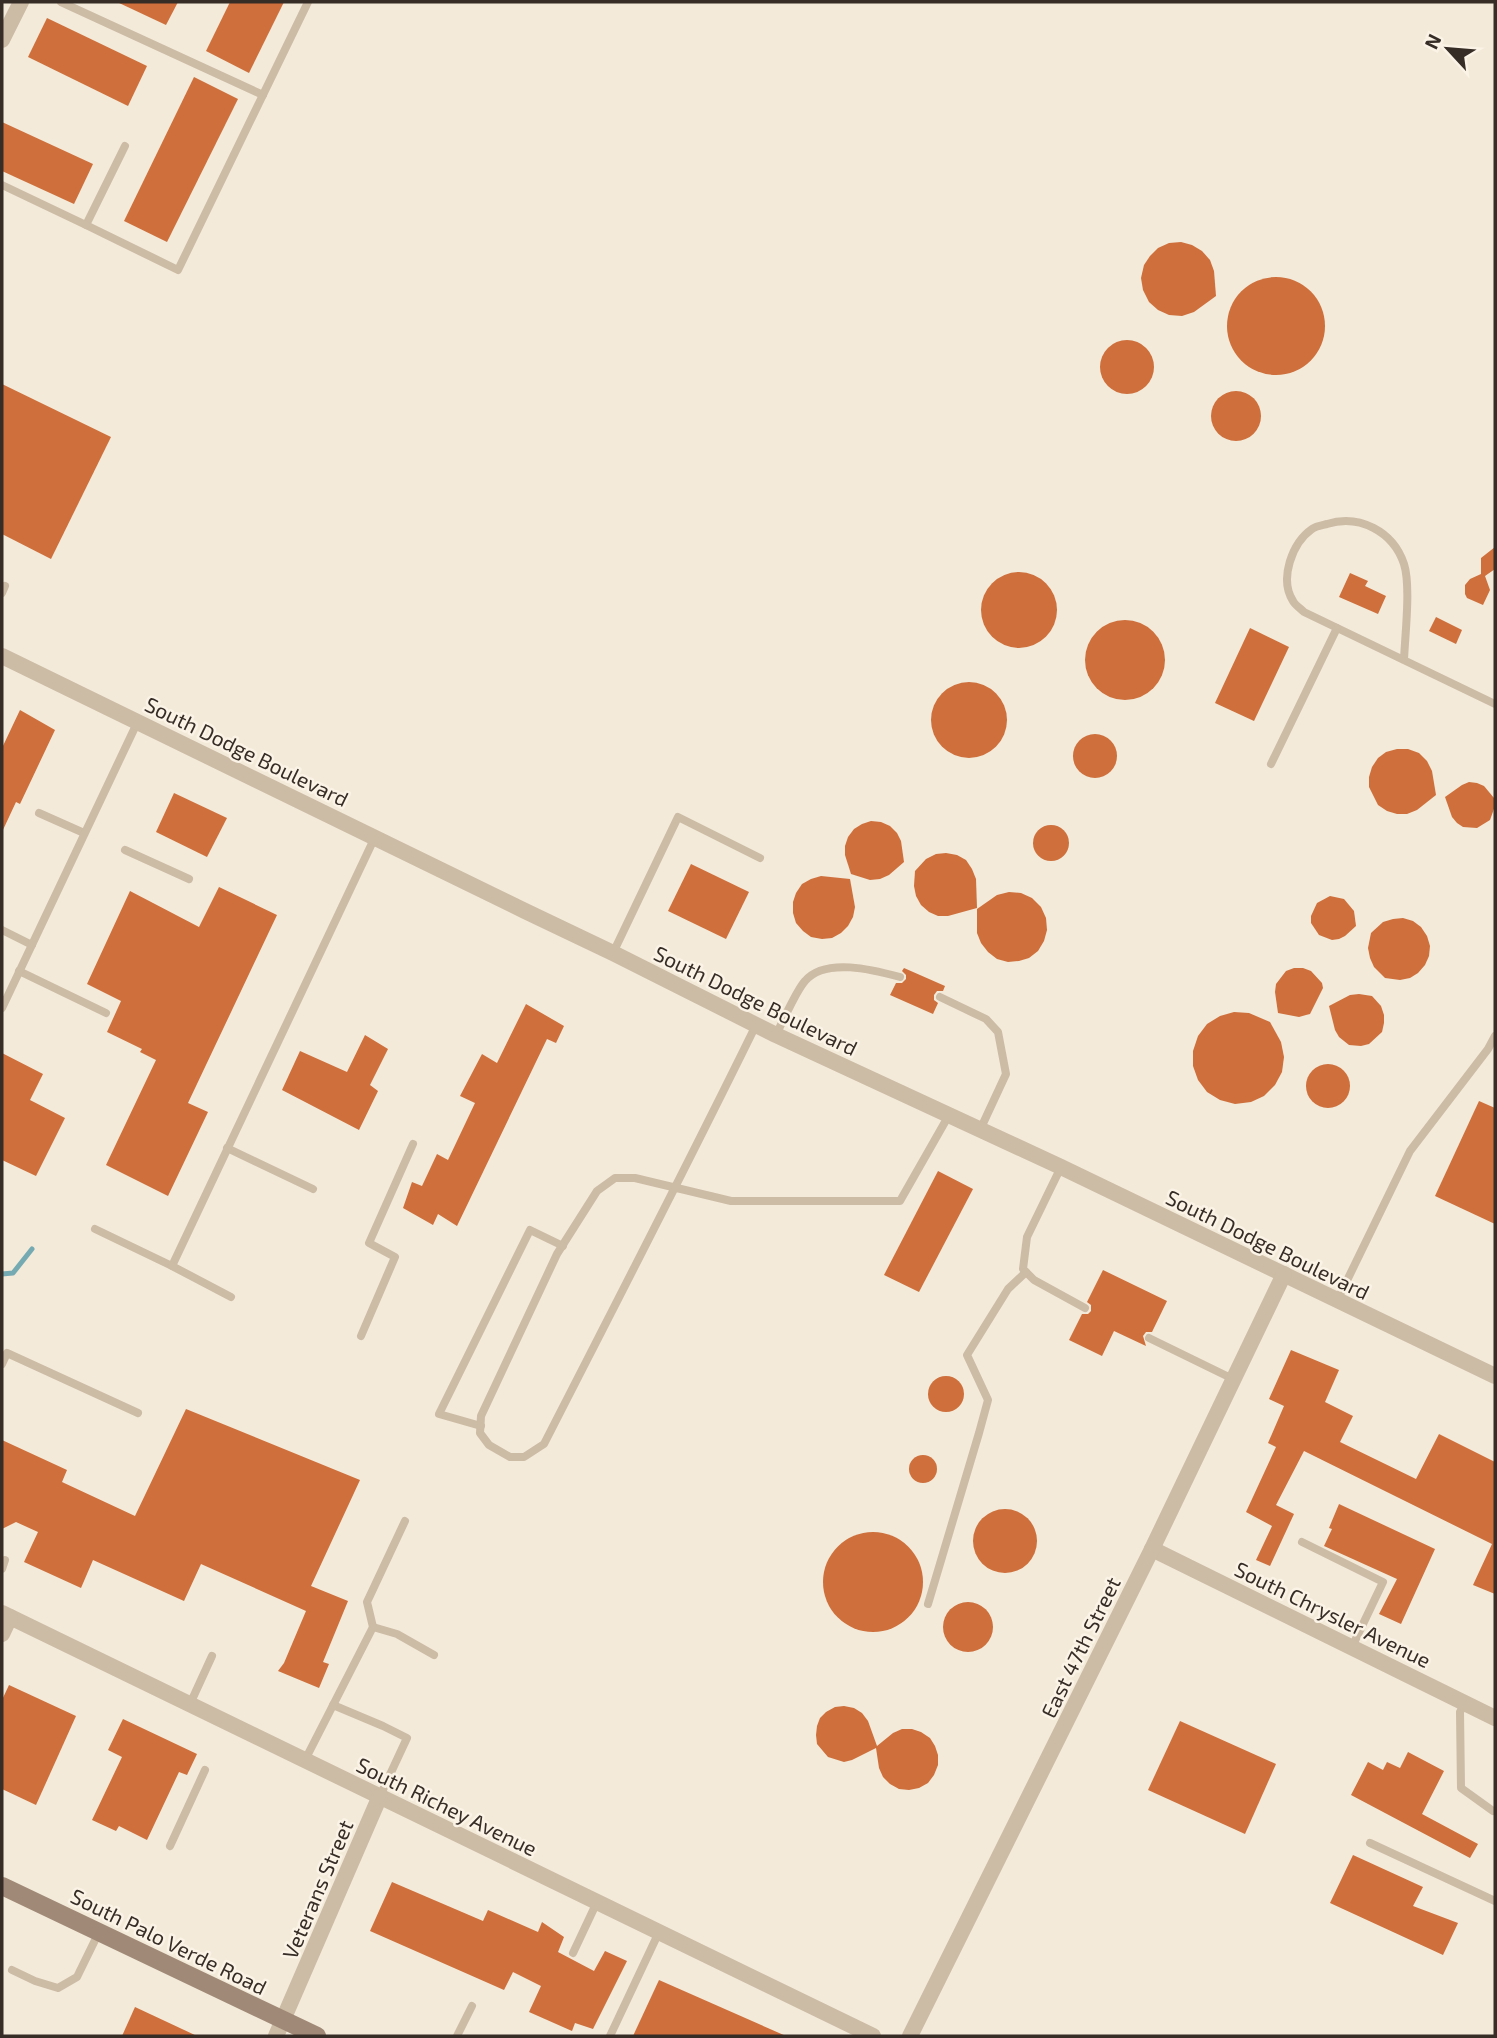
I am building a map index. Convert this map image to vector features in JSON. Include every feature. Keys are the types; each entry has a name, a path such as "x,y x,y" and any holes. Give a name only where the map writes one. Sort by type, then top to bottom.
{"main road":[{"name":"South Palo Verde Road","path":"2,1886 99,1932 280,2029 317,2036"}],"street":[{"path":"2,40 21,2"},
{"name":"South Dodge Boulevard","path":"2,656 138,720 776,1035 1061,1167 1495,1376"},
{"name":"East 47th Street","path":"910,2036 1152,1549 1284,1274"},
{"name":"South Chrysler Avenue","path":"1152,1549 1495,1718"},
{"path":"2,1634 6,1615"},
{"name":"South Richey Avenue","path":"6,1615 873,2036"},
{"name":"Veterans Street","path":"280,2029 380,1796"}],"lane":[{"path":"61,2 262,95"},
{"path":"2,185 178,270 308,2"},
{"path":"86,225 125,146"},
{"path":"1404,660 1406,584 1404,564 1393,543 1377,529 1358,521 1337,521 1312,529 1293,551 1286,576 1292,600 1304,612 1495,704"},
{"path":"1271,764 1337,628"},
{"path":"2,1008 138,720"},
{"path":"40,813 85,833"},
{"path":"613,953 678,817 760,858"},
{"path":"172,1266 375,837"},
{"path":"125,850 190,879"},
{"path":"2,930 32,944"},
{"path":"776,1035 805,980 825,969 865,967 900,977"},
{"path":"19,971 106,1013"},
{"path":"940,997 986,1019 998,1032 1006,1074 980,1130"},
{"path":"756,1025 674,1188 544,1444 524,1457 510,1457 489,1445 481,1433 481,1416 563,1246 597,1191 615,1178 635,1178 674,1188 731,1201 900,1201 949,1114"},
{"path":"1337,1301 1410,1151 1495,1036"},
{"path":"361,1336 395,1257 369,1243 413,1144"},
{"path":"227,1148 313,1189"},
{"path":"1061,1167 1027,1237 1024,1269 1034,1280 1085,1308"},
{"path":"95,1229 232,1297"},
{"path":"481,1426 439,1414 530,1230 563,1246"},
{"path":"928,1604 988,1400 967,1356 1008,1289 1026,1272"},
{"path":"1150,1338 1233,1379"},
{"path":"2,1364 7,1353 138,1413"},
{"path":"305,1760 373,1627 367,1602 405,1521"},
{"path":"1302,1542 1383,1582 1352,1647"},
{"path":"373,1627 397,1634 434,1655"},
{"path":"190,1704 212,1656"},
{"path":"1465,1702 1460,1712 1461,1788 1493,1811"},
{"path":"333,1705 407,1738 380,1796"},
{"path":"170,1846 205,1770"},
{"path":"1370,1843 1495,1901"},
{"path":"573,1953 597,1902"},
{"path":"12,1970 58,1988 77,1977 99,1932"},
{"path":"610,2036 659,1932"},
{"path":"457,2036 472,2006"}],"building":[{"path":"117,2 178,2 166,25"},
{"path":"230,2 284,2 249,73 206,51"},
{"path":"47,18 147,66 128,106 28,57"},
{"path":"194,77 238,99 167,242 124,221"},
{"path":"2,122 93,164 74,204 2,171"},
{"path":"1181,242 1202,251 1210,260 1214,271 1216,296 1194,312 1182,316 1169,315 1149,302 1141,278 1144,265 1158,248"},
{"path":"1276,277 1295,281 1310,292 1321,307 1325,326 1321,345 1310,360 1295,371 1276,375 1257,371 1242,360 1231,345 1227,326 1231,307 1242,292 1257,281"},
{"path":"1127,340 1146,348 1154,367 1146,386 1127,394 1108,386 1100,367 1108,348"},
{"path":"2,384 111,437 51,559 2,534"},
{"path":"1236,391 1253,399 1261,416 1253,433 1236,441 1219,433 1211,416 1219,399"},
{"path":"1495,547 1495,569 1485,576 1490,590 1483,605 1467,598 1465,585 1470,579 1481,574 1481,558"},
{"path":"1012,572 1026,572 1040,578 1051,589 1057,610 1054,625 1046,637 1026,648 1012,648 998,642 987,631 981,617 981,603 987,589 998,578"},
{"path":"1350,573 1368,581 1365,586 1386,596 1378,614 1339,597"},
{"path":"1436,617 1462,630 1456,644 1429,631"},
{"path":"1125,620 1140,623 1153,632 1162,645 1165,660 1162,675 1153,688 1140,697 1125,700 1110,697 1097,688 1088,675 1085,660 1088,645 1097,632 1110,623"},
{"path":"1250,628 1289,647 1254,721 1215,703"},
{"path":"969,682 984,685 996,693 1004,705 1007,720 1004,735 996,747 984,755 969,758 954,755 942,747 934,735 931,720 934,705 942,693 954,685"},
{"path":"20,710 55,730 20,804 16,802 2,832 2,748"},
{"path":"1095,734 1111,740 1117,756 1111,772 1095,778 1079,772 1073,756 1079,740"},
{"path":"1397,749 1419,753 1427,761 1432,771 1436,795 1417,810 1407,814 1387,811 1378,805 1369,787 1372,767 1378,758"},
{"path":"1469,782 1484,786 1494,798 1495,806 1490,820 1477,828 1463,827 1457,823 1445,797"},
{"path":"174,793 227,818 207,857 156,832"},
{"path":"871,821 890,826 897,833 904,862 889,875 870,880 851,874 845,846 854,829"},
{"path":"1051,825 1064,830 1069,843 1064,856 1051,861 1038,856 1033,843 1038,830"},
{"path":"946,853 966,860 972,869 976,879 977,908 938,916 921,905 916,896 915,871 926,859"},
{"path":"691,864 749,892 726,939 668,911"},
{"path":"821,876 850,879 855,907 853,917 841,933 822,939 811,937 803,931 796,923 793,913 793,902 802,884"},
{"path":"219,887 277,915 188,1103 208,1112 168,1196 106,1165 156,1060 140,1052 142,1049 107,1032 121,1001 87,984 130,891 199,927"},
{"path":"1009,892 1032,898 1041,907 1047,930 1038,951 1029,958 1008,962 997,959 981,943 977,933 977,909 997,895"},
{"path":"1330,896 1344,899 1354,911 1356,926 1345,936 1332,940 1319,935 1311,923 1317,903"},
{"path":"1403,918 1421,927 1430,946 1429,956 1425,965 1410,978 1385,978 1374,967 1370,958 1368,948 1371,933 1383,922"},
{"path":"904,968 945,986 943,991 937,991 934,995 934,1000 938,1003 933,1014 890,995 896,983 902,983 906,979 902,971"},
{"path":"1294,968 1311,971 1323,988 1310,1014 1299,1017 1278,1013 1275,992 1276,984 1286,971"},
{"path":"1350,995 1372,996 1381,1006 1384,1015 1382,1032 1369,1044 1361,1046 1349,1045 1339,1037 1329,1006"},
{"path":"526,1004 564,1026 556,1043 547,1039 457,1226 438,1214 433,1225 403,1208 412,1182 422,1186 437,1154 448,1160 475,1103 460,1096 482,1054 497,1063"},
{"path":"1234,1012 1249,1013 1270,1022 1281,1042 1284,1057 1282,1072 1275,1085 1264,1096 1251,1102 1235,1104 1220,1100 1207,1092 1198,1080 1193,1066 1193,1051 1198,1036 1207,1024"},
{"path":"365,1035 388,1049 370,1085 378,1091 359,1130 282,1090 300,1051 347,1072"},
{"path":"2,1053 43,1074 30,1100 65,1118 36,1176 2,1160"},
{"path":"1328,1064 1343,1071 1350,1086 1343,1101 1328,1108 1313,1101 1306,1086 1313,1071"},
{"path":"1479,1101 1495,1108 1495,1224 1435,1196"},
{"path":"938,1171 973,1189 919,1292 884,1275"},
{"path":"1103,1270 1167,1301 1152,1332 1146,1332 1143,1336 1146,1346 1114,1331 1102,1356 1069,1340 1082,1314 1091,1311 1091,1305 1087,1302"},
{"path":"1291,1350 1339,1370 1325,1402 1353,1416 1340,1442 1416,1479 1439,1434 1495,1462 1495,1594 1473,1585 1492,1544 1304,1451 1276,1505 1294,1514 1270,1566 1256,1560 1272,1526 1246,1512 1276,1447 1268,1443 1284,1406 1269,1399"},
{"path":"946,1376 959,1381 964,1394 959,1407 946,1412 933,1407 928,1394 933,1381"},
{"path":"186,1409 360,1480 311,1586 348,1601 323,1662 329,1664 319,1688 278,1671 306,1611 201,1564 184,1601 93,1560 81,1588 24,1562 38,1532 16,1522 2,1529 2,1440 67,1470 62,1482 135,1516"},
{"path":"923,1455 933,1459 937,1469 933,1479 923,1483 913,1479 909,1469 913,1459"},
{"path":"1339,1504 1435,1549 1401,1624 1379,1614 1397,1579 1324,1546"},
{"path":"999,1509 1011,1509 1028,1518 1035,1529 1035,1553 1028,1564 1011,1573 999,1573 987,1568 978,1559 973,1547 973,1535 978,1523 987,1514"},
{"path":"873,1532 892,1535 909,1546 920,1563 923,1582 920,1601 909,1618 892,1629 873,1632 854,1629 837,1618 826,1601 823,1582 826,1563 837,1546 854,1535"},
{"path":"968,1602 986,1609 993,1627 986,1645 968,1652 950,1645 943,1627 950,1609"},
{"path":"9,1685 76,1716 36,1805 2,1789 2,1700"},
{"path":"844,1706 862,1713 868,1721 877,1746 902,1729 912,1729 930,1738 938,1755 938,1765 928,1783 909,1790 890,1784 879,1768 876,1748 844,1762 828,1757 817,1744 817,1726 826,1712"},
{"path":"123,1719 197,1754 187,1775 179,1772 147,1840 119,1826 116,1831 92,1820 122,1757 108,1750"},
{"path":"1180,1721 1276,1764 1245,1834 1148,1790"},
{"path":"1408,1752 1444,1771 1422,1814 1478,1844 1470,1858 1351,1795 1368,1762 1383,1770 1387,1762 1400,1768"},
{"path":"1353,1855 1423,1887 1413,1906 1458,1923 1443,1955 1330,1903"},
{"path":"392,1882 483,1921 488,1910 538,1932 542,1922 564,1937 558,1952 594,1971 605,1951 627,1961 593,2029 575,2023 572,2031 529,2012 541,1986 513,1972 504,1990 370,1931"},
{"path":"659,1980 786,2036 633,2036"},
{"path":"135,2007 197,2036 122,2036"}],"waterway":[{"path":"2,1274 13,1273 32,1249"}]}
